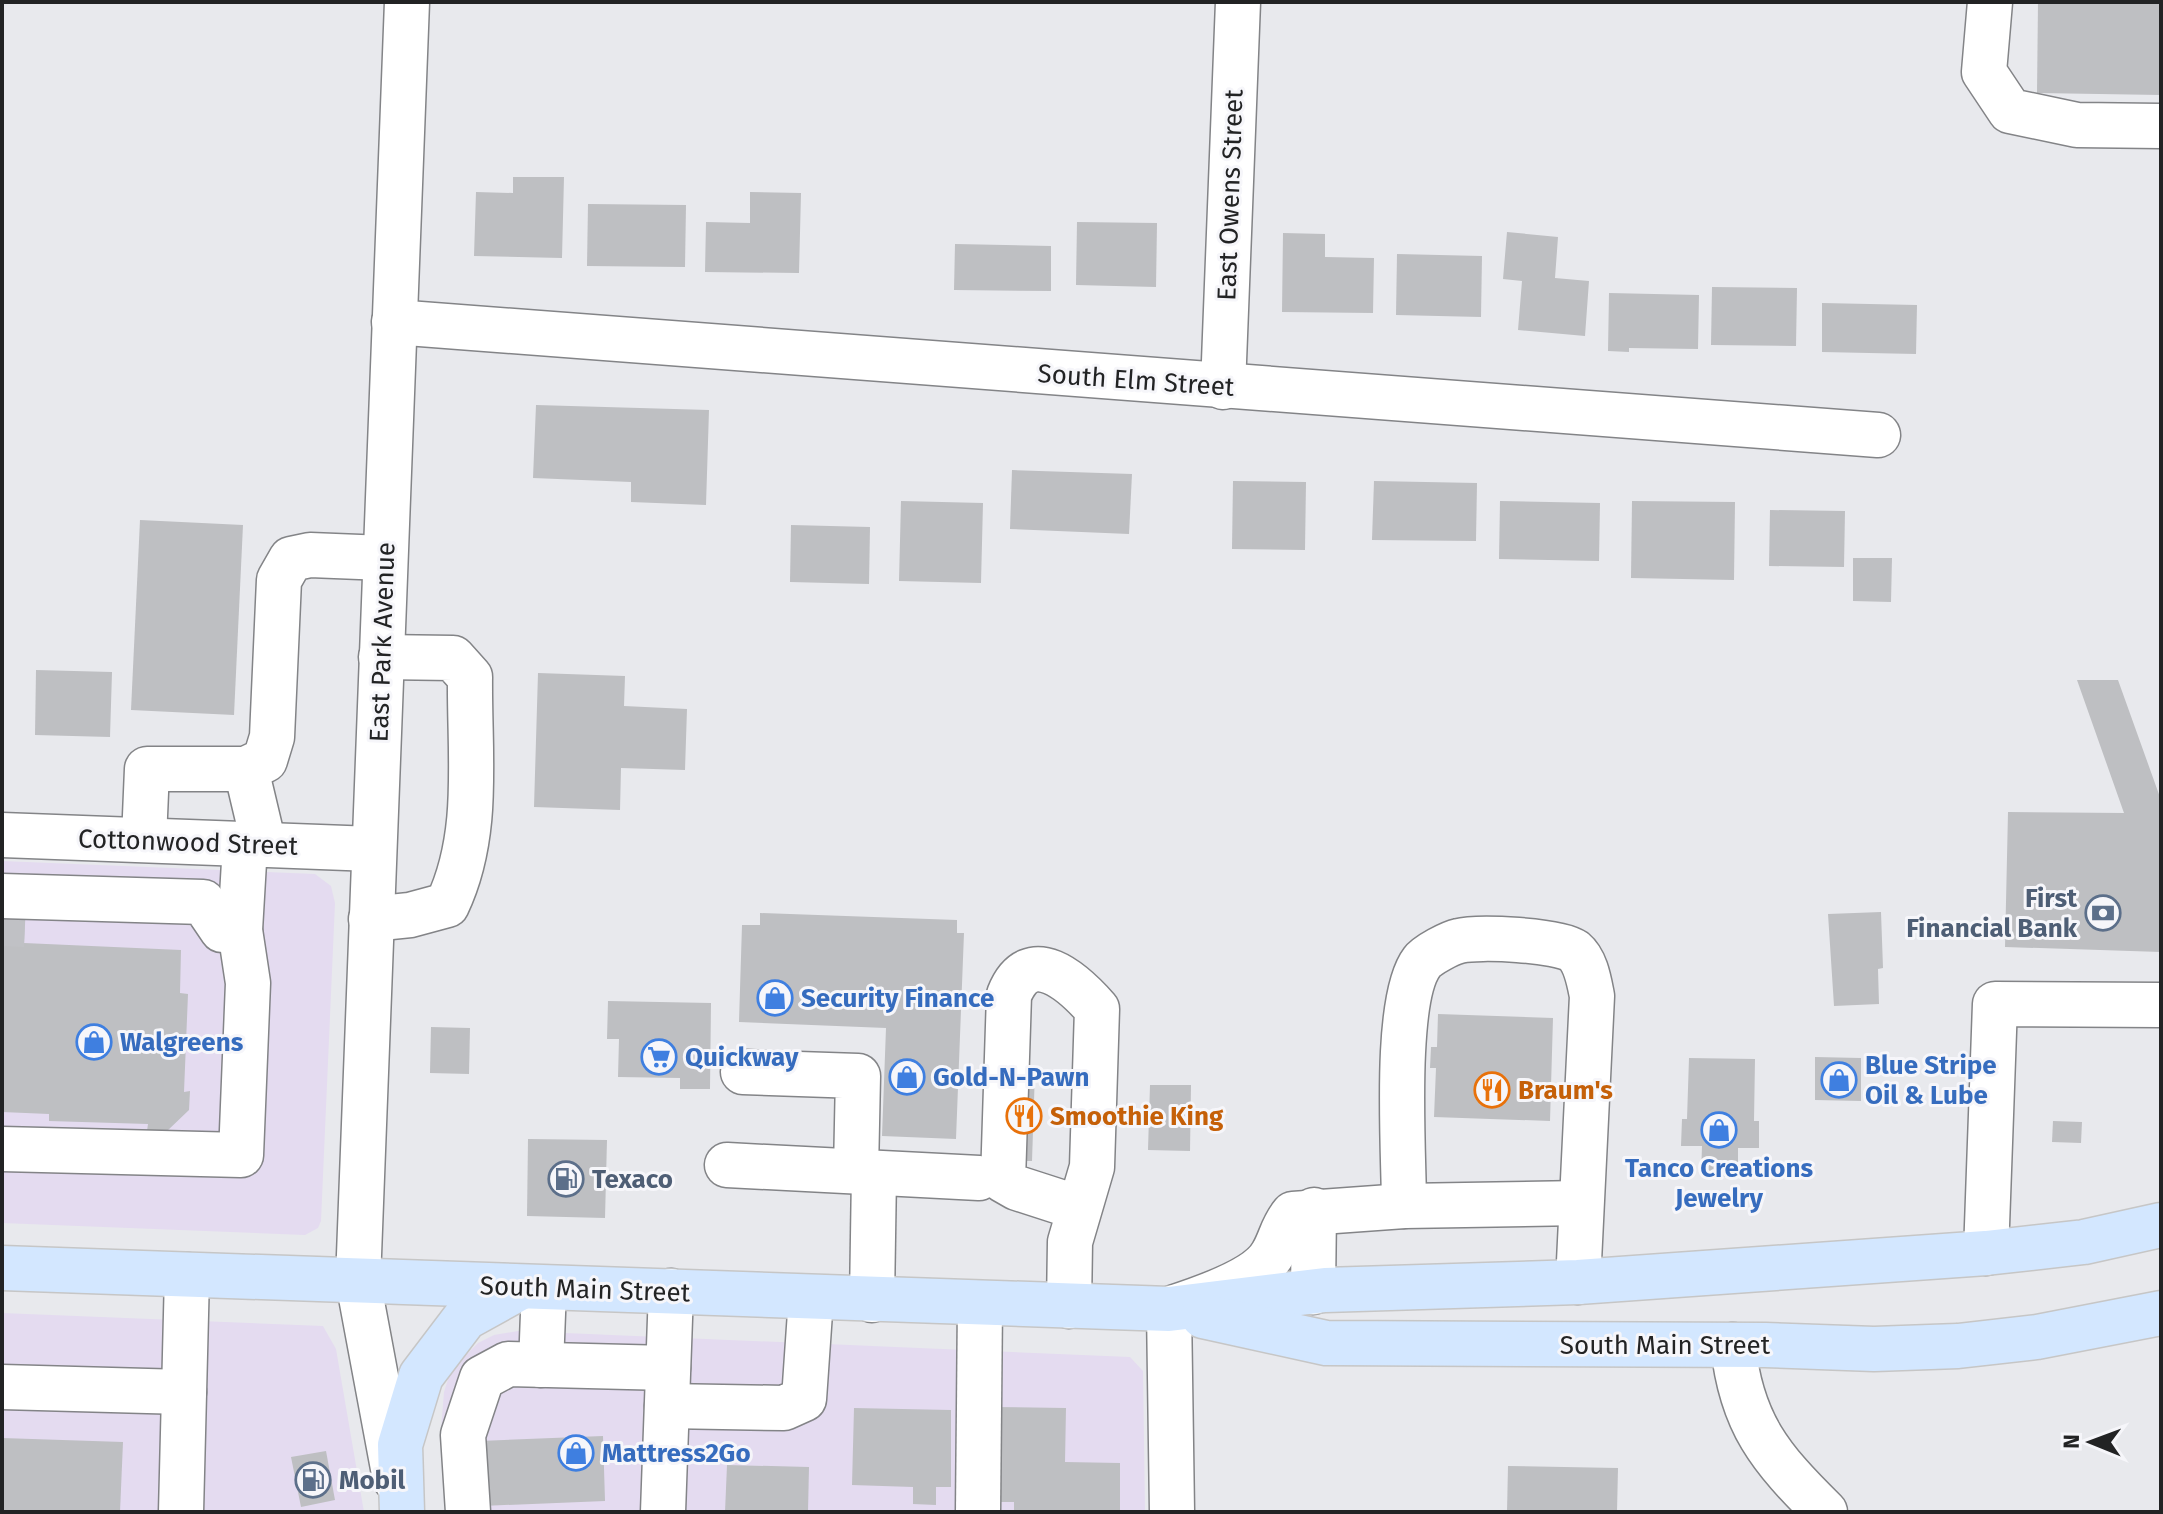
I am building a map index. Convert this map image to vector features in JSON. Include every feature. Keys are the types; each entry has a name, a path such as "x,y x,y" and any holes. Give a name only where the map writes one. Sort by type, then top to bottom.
{"main road":[{"name":"South Main Street","path":"2,1268 1169,1309 1313,1292 1578,1282 1986,1253 2084,1242 2161,1225"},
{"path":"402,1512 400,1445 421,1376 465,1318 533,1288"},
{"name":"South Main Street","path":"1169,1309 1326,1343 1733,1345 1874,1349 1958,1346 2037,1337 2161,1313"}],"street":[{"name":"East Park Avenue","path":"402,1512 358,1281 407,2"},
{"name":"East Owens Street","path":"1223,387 1238,2"},
{"path":"1990,2 1984,72 2010,111 2077,125 2161,126"},
{"name":"South Elm Street","path":"394,322 1878,435"},
{"path":"144,839 147,769 246,769 265,760 272,737 275,612 279,580 291,559 310,555 385,558"},
{"path":"371,919 410,915 447,905 458,882 471,816 470,677 453,658 381,657"},
{"path":"231,930 254,845 246,769"},
{"name":"Cottonwood Street","path":"2,835 373,849"},
{"path":"2,1149 241,1155 248,983 231,930 203,902 14,910"},
{"path":"1404,1206 1405,1036 1409,993 1423,961 1458,941 1552,942 1575,952 1588,975 1592,996 1578,1282"},
{"path":"1069,1306 1070,1242 1092,1167 1097,1009 1060,973 1025,972 1014,982 1009,995 1003,1180 1017,1188 1079,1208"},
{"path":"1986,1253 1995,1004 2161,1005"},
{"path":"743,1072 858,1076 872,1300"},
{"path":"727,1165 979,1178"},
{"path":"1172,1512 1169,1309 1208,1296 1247,1275 1273,1255 1281,1229 1293,1214 1314,1210 1404,1206 1581,1203"},
{"path":"1313,1292 1314,1210"},
{"path":"181,1512 187,1275"},
{"path":"533,1288 541,1365"},
{"path":"663,1512 671,1291"},
{"path":"458,1511 463,1435 482,1378 508,1364 541,1365 784,1408 804,1399 811,1298"},
{"path":"978,1512 980,1303"},
{"path":"1733,1345 1737,1384 1757,1436 1799,1502"},
{"path":"2,1387 184,1392"}],"shaded area":[{"path":"2,861 315,874 331,886 335,903 321,1221 318,1228 305,1235 2,1223"},
{"path":"2,1313 323,1326 336,1349 364,1512 2,1512"},
{"path":"518,1331 1130,1357 1143,1371 1145,1512 451,1512 440,1442 444,1392 451,1370 478,1343 494,1335"}],"building":[{"path":"2038,2 2161,2 2161,95 2037,93"},
{"path":"513,177 564,177 562,258 474,256 476,192 513,193"},
{"path":"750,192 801,193 799,273 705,272 706,222 750,223"},
{"path":"588,204 686,205 685,267 587,266"},
{"path":"1077,222 1157,223 1156,287 1076,285"},
{"path":"1507,232 1558,237 1555,278 1589,281 1585,336 1518,330 1522,281 1503,279"},
{"path":"1283,233 1325,234 1325,257 1374,258 1373,313 1282,312"},
{"path":"955,244 1051,246 1051,291 954,290"},
{"path":"1397,254 1482,256 1481,317 1396,315"},
{"path":"1712,287 1797,288 1796,346 1711,345"},
{"path":"1609,293 1699,295 1698,349 1629,348 1629,352 1608,351"},
{"path":"1822,303 1917,305 1916,354 1822,352"},
{"path":"536,405 709,410 706,505 631,502 631,482 533,478"},
{"path":"1012,470 1132,474 1129,534 1010,529"},
{"path":"1233,481 1306,482 1305,550 1232,549"},
{"path":"1374,481 1477,483 1476,541 1372,540"},
{"path":"901,501 983,503 981,583 899,581"},
{"path":"1500,501 1600,503 1599,561 1499,559"},
{"path":"1632,501 1735,502 1734,580 1631,578"},
{"path":"1770,510 1845,511 1844,567 1769,566"},
{"path":"140,520 243,525 234,715 131,710"},
{"path":"791,525 870,527 869,584 790,582"},
{"path":"1853,558 1892,558 1891,602 1853,601"},
{"path":"36,670 112,672 110,737 35,735"},
{"path":"538,673 625,676 624,706 687,709 685,770 621,768 620,810 534,807"},
{"path":"2077,680 2118,680 2161,800 2161,952 2005,947 2008,812 2124,813"},
{"name":"Walgreens","path":"2,912 25,913 24,943 181,950 180,993 188,994 184,1092 190,1091 189,1110 166,1132 147,1131 148,1124 49,1121 49,1114 2,1112"},
{"path":"1881,912 1883,968 1878,969 1879,1004 1834,1006 1828,914"},
{"path":"760,913 957,920 957,933 964,933 956,1139 882,1136 886,1028 739,1022 742,925 760,925"},
{"path":"608,1001 711,1003 710,1089 680,1089 680,1078 618,1077 619,1039 607,1039"},
{"path":"1438,1014 1553,1018 1550,1121 1434,1117 1436,1068 1430,1068 1431,1047 1437,1047"},
{"path":"431,1027 470,1028 469,1074 430,1073"},
{"path":"1815,1057 1861,1058 1861,1101 1815,1100"},
{"path":"1689,1058 1755,1059 1754,1121 1759,1121 1759,1148 1738,1148 1738,1177 1701,1176 1702,1146 1681,1146 1682,1119 1687,1119"},
{"name":"Smoothie King","path":"1015,1070 1035,1071 1032,1161 1013,1161"},
{"path":"1150,1085 1191,1085 1190,1151 1148,1150"},
{"path":"2053,1121 2082,1122 2081,1143 2052,1142"},
{"path":"528,1139 607,1140 605,1218 527,1216"},
{"path":"992,1407 1066,1408 1065,1462 1120,1463 1120,1512 1014,1512 1014,1502 990,1502"},
{"path":"854,1408 951,1410 951,1487 936,1487 936,1505 913,1504 913,1487 852,1485"},
{"path":"603,1436 605,1501 482,1506 480,1441"},
{"path":"2,1438 123,1442 120,1512 2,1512"},
{"path":"326,1451 335,1500 301,1507 291,1457"},
{"path":"727,1465 809,1467 808,1512 725,1512"},
{"path":"1508,1466 1618,1468 1617,1512 1507,1512"}],"tunnel":[{"path":"2,924 25,925"}],"place":[{"name":"First Financial Bank","path":"2103,913"},
{"name":"Security Finance","path":"775,998"},
{"name":"Walgreens","path":"94,1042"},
{"name":"Quickway","path":"659,1057"},
{"name":"Gold-N-Pawn","path":"907,1077"},
{"name":"Blue Stripe Oil & Lube","path":"1839,1080"},
{"name":"Braum's","path":"1492,1090"},
{"name":"Smoothie King","path":"1024,1116"},
{"name":"Tanco Creations Jewelry","path":"1719,1130"},
{"name":"Texaco","path":"566,1179"},
{"name":"Mattress2Go","path":"576,1453"},
{"name":"Mobil","path":"313,1480"}]}
